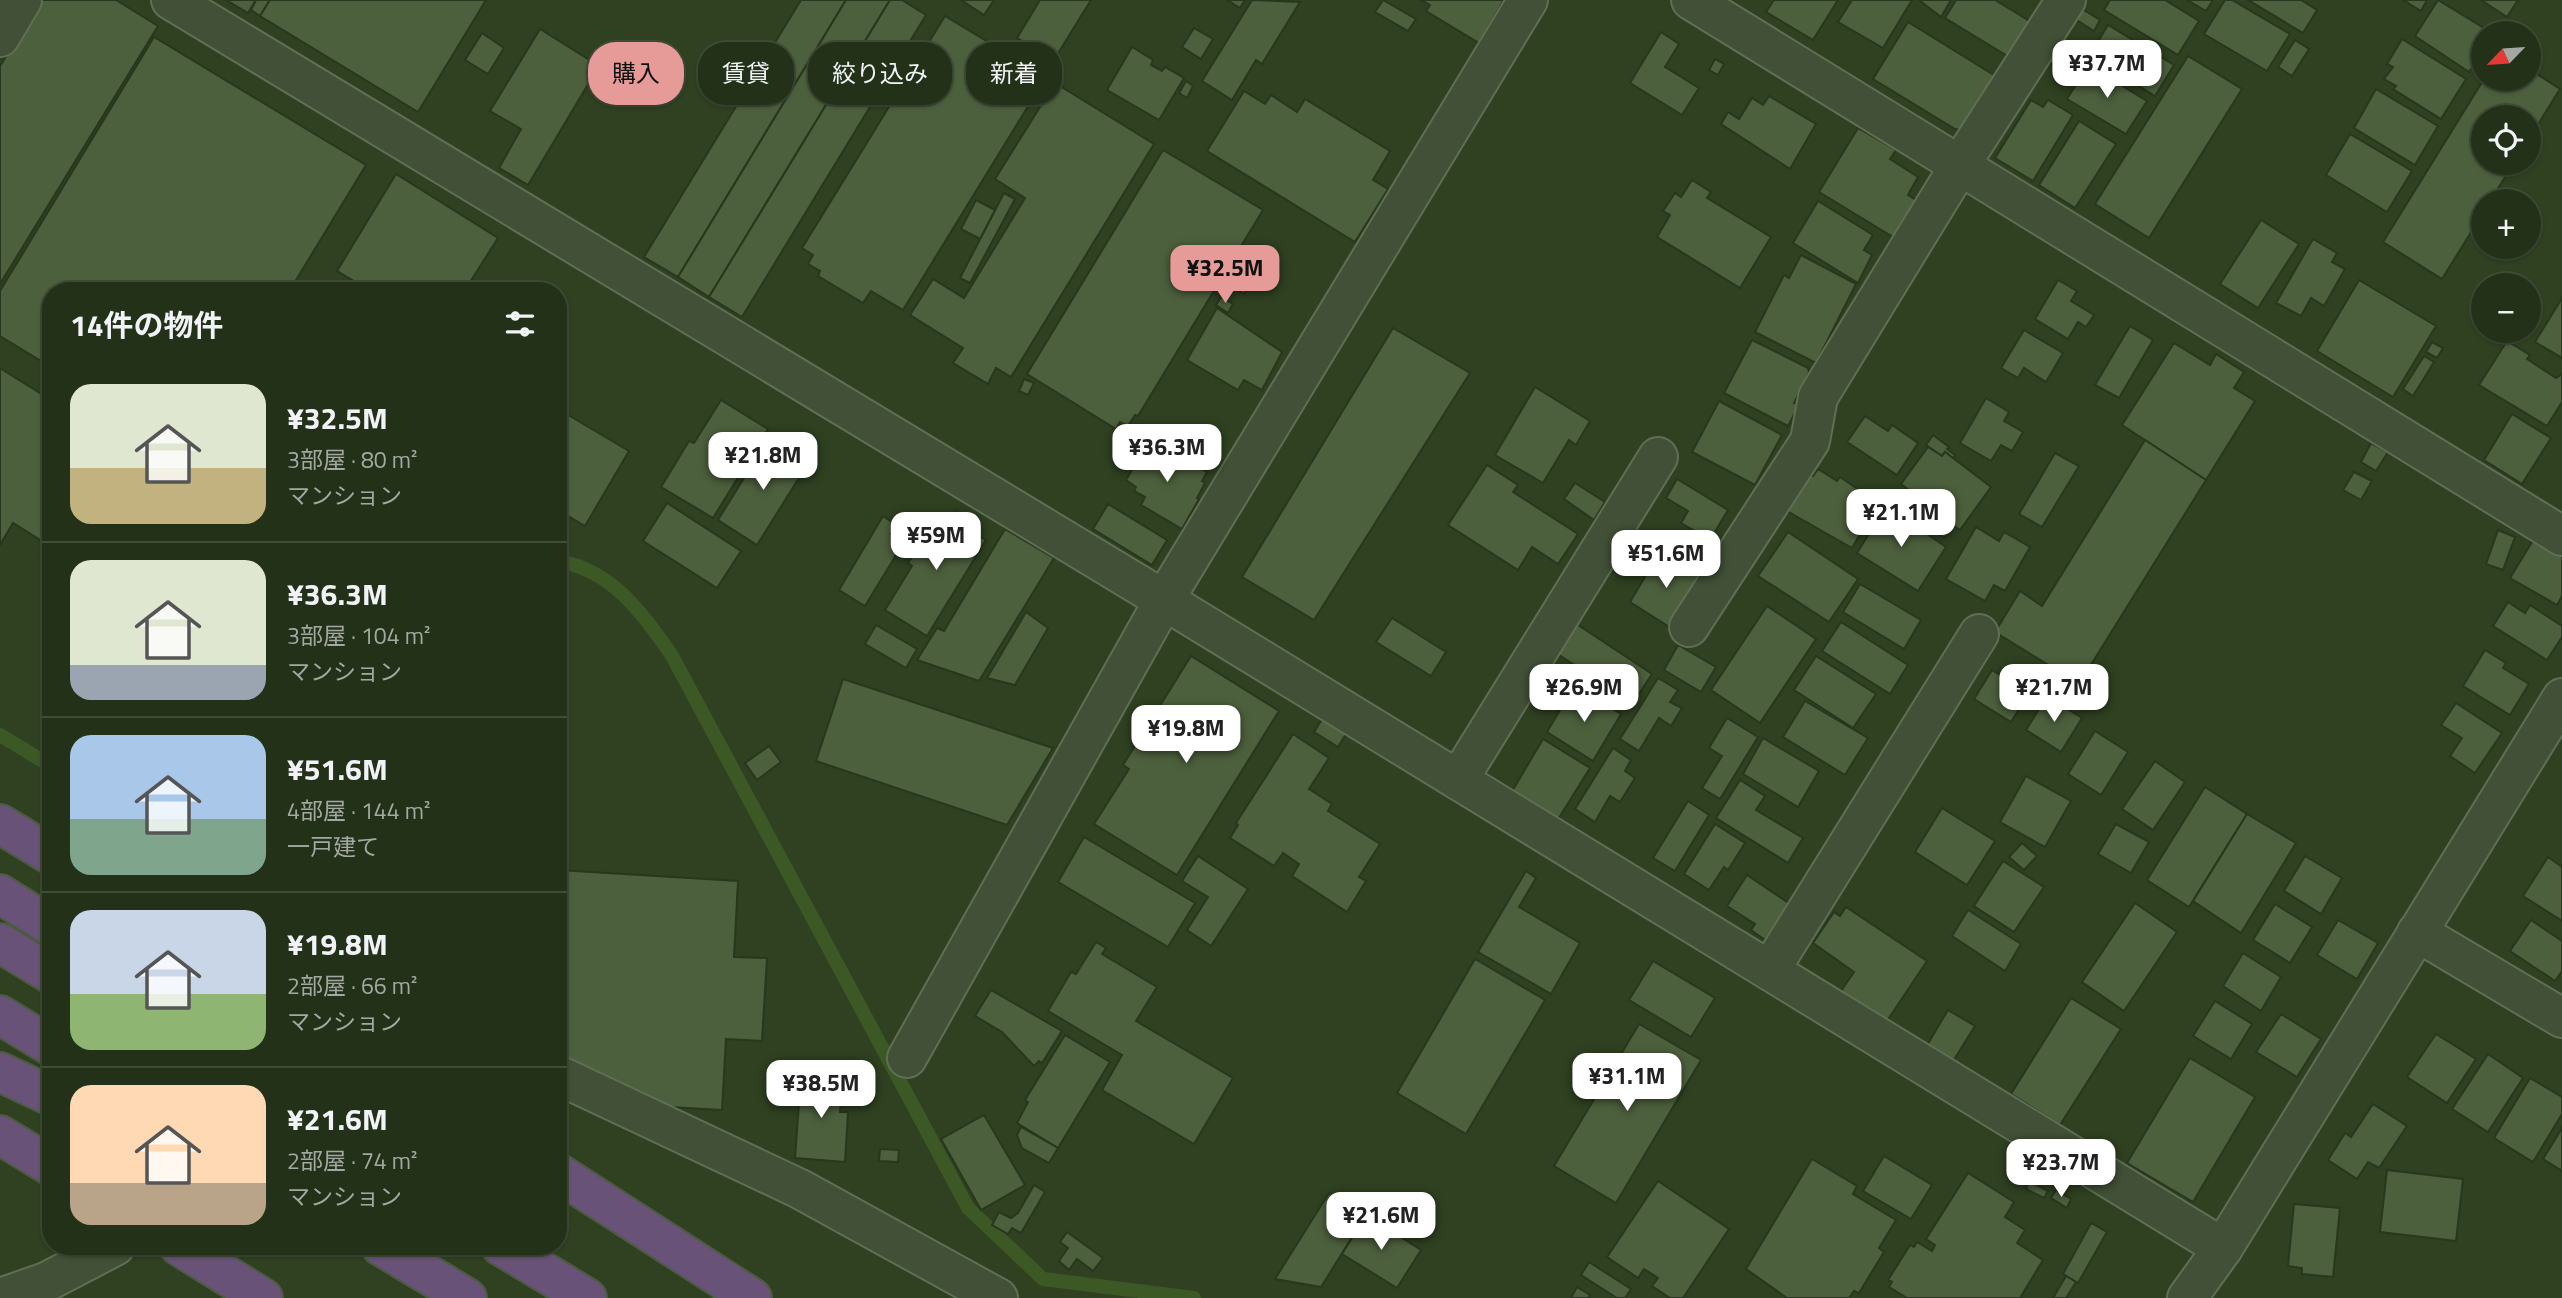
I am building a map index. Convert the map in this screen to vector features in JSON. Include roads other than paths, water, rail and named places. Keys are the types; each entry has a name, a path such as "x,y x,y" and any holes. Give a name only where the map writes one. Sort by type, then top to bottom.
{"highway":[{"path":"0,824 42,850"},
{"path":"0,894 42,920"},
{"path":"0,943 42,969"},
{"path":"0,1015 42,1041"},
{"path":"0,1072 42,1092"},
{"path":"0,1135 42,1161"},
{"path":"567,1179 752,1298"},
{"path":"193,1255 263,1298"},
{"path":"384,1255 451,1289"},
{"path":"396,1255 451,1289"},
{"path":"517,1255 587,1298"}],"street":[{"path":"0,37 22,0"},
{"path":"171,0 1164,600 2223,1248"},
{"path":"907,1058 1164,600 1528,0"},
{"path":"1691,0 2562,536"},
{"path":"1689,627 1810,441 1818,397 1960,165 2066,0"},
{"path":"1458,780 1658,457"},
{"path":"1770,971 1979,634"},
{"path":"2187,1298 2223,1248 2562,698"},
{"path":"2417,932 2562,1018"},
{"path":"567,1079 800,1189 998,1298"},
{"path":"0,1298 46,1282 98,1255"}],"waterway":[{"path":"567,563 594,573 624,595 671,654 968,1208 1043,1279 1194,1298"},
{"path":"0,735 42,761"}]}
